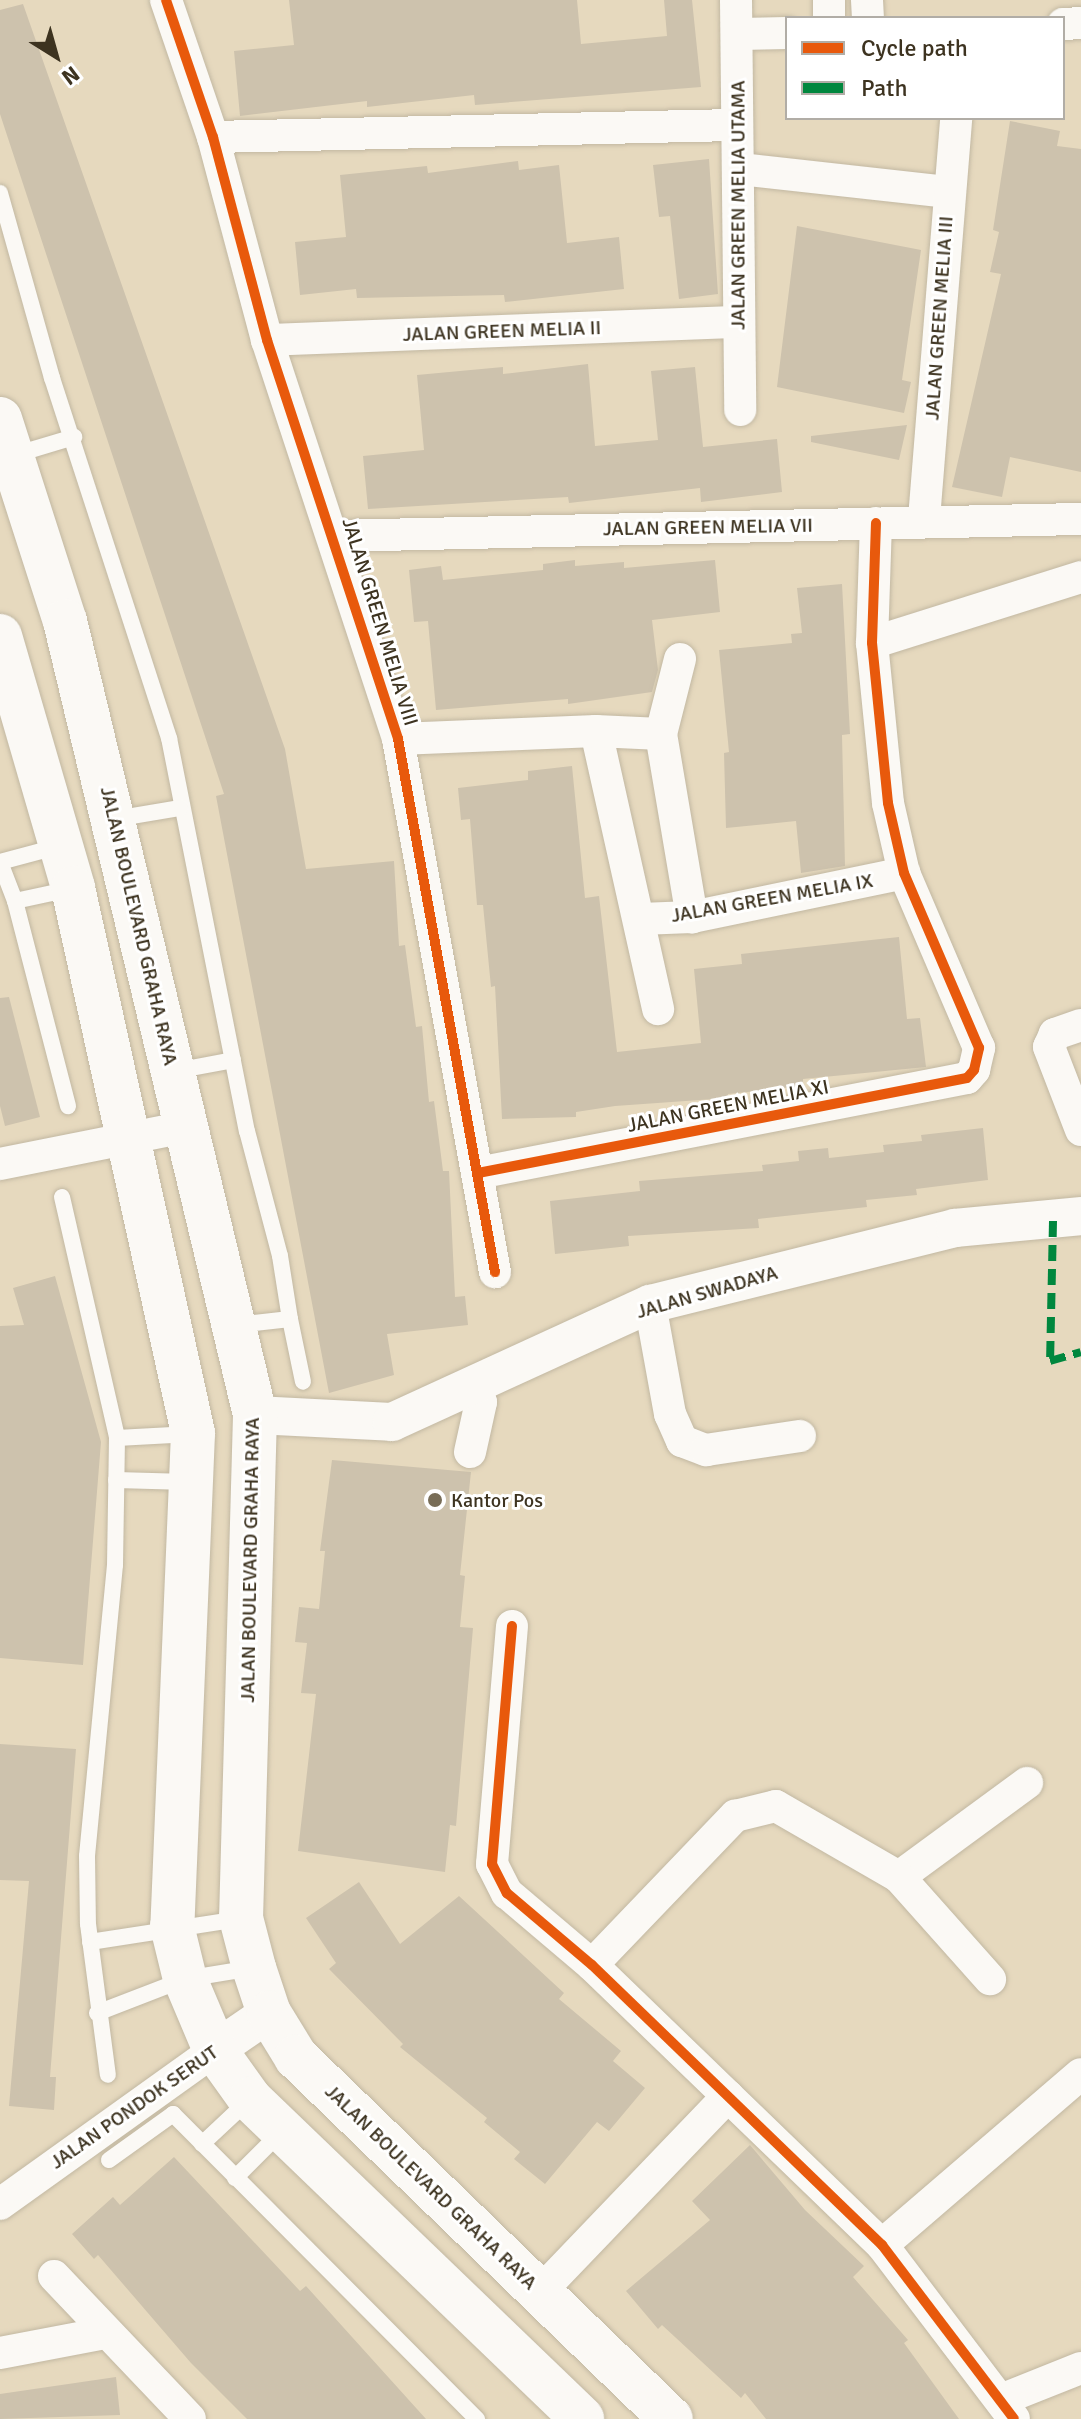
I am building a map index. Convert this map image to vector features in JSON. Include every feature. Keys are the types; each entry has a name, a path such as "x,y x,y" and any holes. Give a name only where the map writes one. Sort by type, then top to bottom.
{"main road":[{"name":"JALAN BOULEVARD GRAHA RAYA","path":"6,438 65,621 185,1127 236,1325 255,1415 241,1918 269,2013 296,2057 671,2419"},
{"path":"0,636 73,888 124,1139 193,1433 194,1482 172,1926 185,1979 215,2050 250,2099 582,2419"}],"street":[{"name":"JALAN GREEN MELIA VIII","path":"166,0 213,137 267,340 335,536 398,739 495,1272"},
{"name":"JALAN GREEN MELIA UTAMA","path":"736,0 740,34 735,125 740,169 737,322 740,410"},
{"path":"740,34 785,33"},
{"name":"JALAN GREEN MELIA III","path":"924,519 956,120"},
{"path":"213,137 735,125"},
{"path":"740,169 949,192"},
{"name":"JALAN GREEN MELIA II","path":"267,340 737,322"},
{"name":"JALAN GREEN MELIA VII","path":"335,536 876,523 924,519 1081,519"},
{"path":"876,523 872,643 888,803 904,873"},
{"path":"872,643 1081,577"},
{"path":"680,659 661,734 692,917"},
{"path":"398,739 596,731 661,734"},
{"path":"596,731 658,1009"},
{"name":"JALAN GREEN MELIA IX","path":"640,919 692,917 904,873"},
{"name":"JALAN GREEN MELIA XI","path":"478,1173 967,1078 977,1064 979,1048 904,873"},
{"path":"1081,1025 1055,1034 1049,1047 1081,1130"},
{"path":"0,1164 185,1127"},
{"name":"JALAN SWADAYA","path":"255,1415 392,1422 650,1304 955,1228 1081,1216"},
{"path":"650,1304 670,1414 682,1441 706,1450 800,1436"},
{"path":"470,1452 481,1402 473,1384"},
{"path":"512,1626 492,1864 507,1893 592,1965 882,2245 1009,2409 1081,2368"},
{"path":"899,1877 1027,1783"},
{"path":"592,1965 735,1816 776,1806 899,1877 990,1979"},
{"name":"JALAN PONDOK SERUT","path":"0,2204 269,2013"},
{"path":"882,2245 1076,2082"},
{"path":"541,2291 728,2096"},
{"path":"54,2276 190,2419"},
{"path":"0,2353 105,2333"}],"lane":[{"path":"0,193 169,738 180,808 303,1382"},
{"path":"6,438 74,437"},
{"path":"113,819 180,808"},
{"path":"61,846 0,862 15,901 68,1106"},
{"path":"15,901 73,888"},
{"path":"174,1071 233,1060"},
{"path":"62,1197 117,1438 115,1565 87,1856 90,1942 97,2013 108,2075"},
{"path":"236,1325 290,1319"},
{"path":"117,1438 193,1433"},
{"path":"116,1480 194,1482"},
{"path":"90,1942 172,1926 241,1918"},
{"path":"97,2013 185,1979 254,1968"},
{"path":"202,2144 250,2099"},
{"path":"109,2160 173,2114 477,2419"},
{"path":"235,2178 283,2129"}],"building":[{"path":"289,0 577,0 581,44 667,36 664,0 692,0 701,87 475,105 474,95 367,107 367,101 240,116 234,51 294,45"},
{"path":"23,4 285,749 306,869 394,861 399,946 405,945 416,1027 422,1026 429,1102 434,1101 443,1171 449,1171 455,1297 465,1296 468,1325 387,1334 394,1375 329,1393 216,796 224,794 0,114 0,10"},
{"path":"1010,121 1060,131 1057,146 1081,149 1081,472 1010,457 1002,497 952,487 1001,274 990,272 999,232 993,230"},
{"path":"709,159 718,294 679,299 670,216 659,217 653,165"},
{"path":"518,161 519,170 559,165 567,243 619,237 624,289 505,302 504,295 357,298 356,289 300,295 295,242 346,237 340,175 427,166 428,173"},
{"path":"797,226 921,250 902,380 911,382 904,413 777,387"},
{"path":"588,364 595,446 658,440 651,371 695,367 703,447 777,439 782,492 701,502 700,488 569,503 568,497 368,509 363,456 424,450 417,375 503,367 503,374"},
{"path":"907,425 899,460 811,442 811,436"},
{"path":"575,560 575,566 624,562 624,568 715,560 720,612 652,620 658,670 652,692 568,704 568,699 436,710 428,621 414,622 409,570 441,566 443,580 543,570 543,564"},
{"path":"842,584 850,734 842,735 845,866 801,873 796,821 726,828 724,753 729,752 719,650 792,643 791,634 802,633 797,588"},
{"path":"572,766 585,898 599,896 617,1052 701,1043 694,969 742,964 741,954 899,937 907,1019 920,1018 926,1067 803,1079 803,1086 728,1094 728,1098 615,1106 576,1112 576,1117 502,1119 495,986 491,987 483,905 477,905 470,819 461,820 458,788 528,780 528,771"},
{"path":"9,997 40,1117 5,1126 0,1106 0,998"},
{"path":"983,1128 988,1180 916,1189 917,1195 866,1200 867,1207 758,1219 759,1228 628,1236 629,1246 555,1254 550,1201 640,1191 639,1181 763,1171 762,1165 799,1161 798,1151 828,1148 829,1158 884,1152 883,1145 922,1141 921,1135"},
{"path":"55,1276 101,1442 83,1665 0,1658 0,1326 24,1325 13,1288"},
{"path":"332,1460 471,1472 460,1575 465,1576 460,1627 473,1628 456,1826 450,1825 445,1872 298,1851 316,1694 301,1693 307,1643 295,1642 299,1607 319,1609 325,1551 320,1551"},
{"path":"0,1744 76,1749 50,2077 56,2077 54,2110 9,2106 29,1881 0,1880"},
{"path":"359,1882 400,1944 459,1896 564,1993 559,1999 621,2051 613,2061 645,2088 609,2131 597,2122 545,2184 514,2159 520,2152 484,2122 487,2118 400,2047 403,2044 329,1969 336,1963 306,1918"},
{"path":"750,2145 805,2210 864,2266 853,2277 908,2340 904,2343 959,2419 766,2419 745,2393 741,2398 662,2325 658,2329 626,2291 710,2220 692,2201"},
{"path":"174,2157 300,2291 306,2286 426,2419 247,2419 191,2363 98,2255 94,2259 72,2234 113,2197 120,2205"},
{"path":"116,2377 120,2415 0,2419 0,2394"}],"marked path":[{"path":"1053,1221 1050,1361 1081,1352"}],"cycle path":[{"path":"166,0 213,137 267,340 398,739 495,1272"},
{"path":"478,1173 967,1078 974,1070 979,1048 904,873 888,803 872,643 876,523"},
{"path":"512,1626 492,1864 507,1893 592,1965 882,2245 1014,2419"}],"place":[{"name":"Kantor Pos","path":"435,1500"}]}
